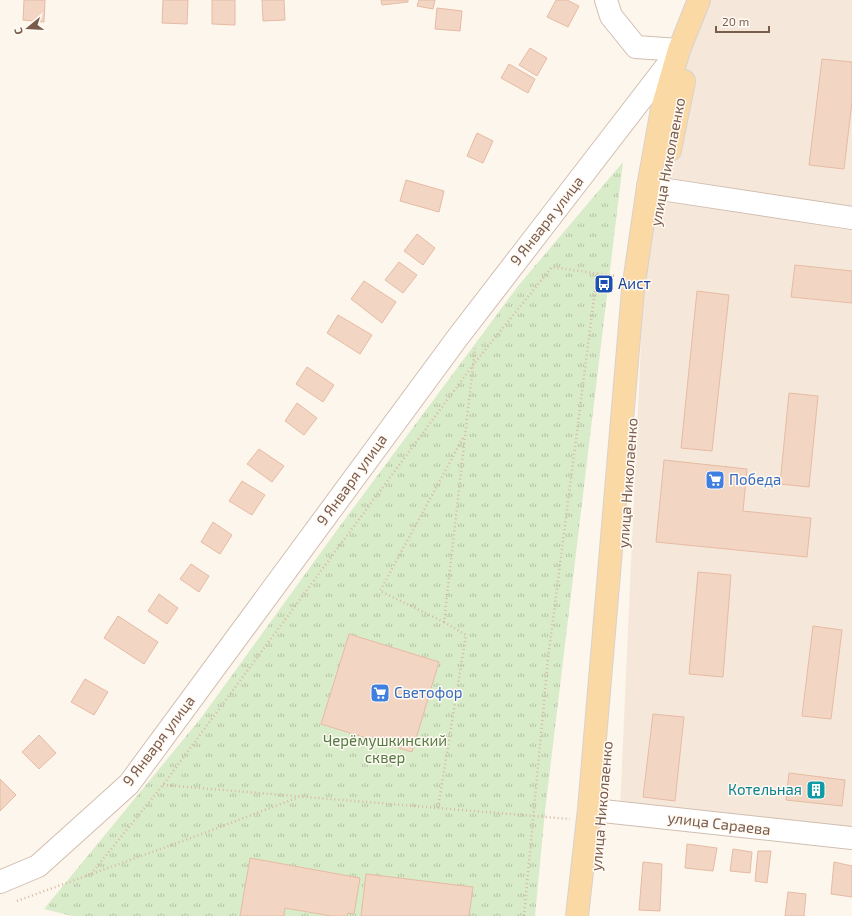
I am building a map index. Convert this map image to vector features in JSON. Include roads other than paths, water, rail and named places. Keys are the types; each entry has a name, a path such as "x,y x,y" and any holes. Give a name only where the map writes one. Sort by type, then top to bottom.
{"main road":[{"path":"655,189 662,109 684,52 699,0"},
{"path":"684,52 711,0"},
{"name":"улица Николаенко","path":"590,916 634,284 655,189"},
{"name":"улица Николаенко","path":"577,916 596,816 640,316 655,189"}],"street":[{"path":"606,0 611,16 636,47 684,52"},
{"name":"9 Января улица","path":"0,882 38,866 128,784 458,337 684,52"},
{"path":"655,189 852,218"},
{"name":"улица Сараева","path":"596,816 852,838"}],"place":[{"name":"Аист","path":"604,284"},
{"name":"Победа","path":"715,480"},
{"name":"Светофор","path":"380,693"},
{"name":"Котельная","path":"816,790"}],"park label":[{"name":"Черёмушкинский сквер","path":"385,750"}]}
